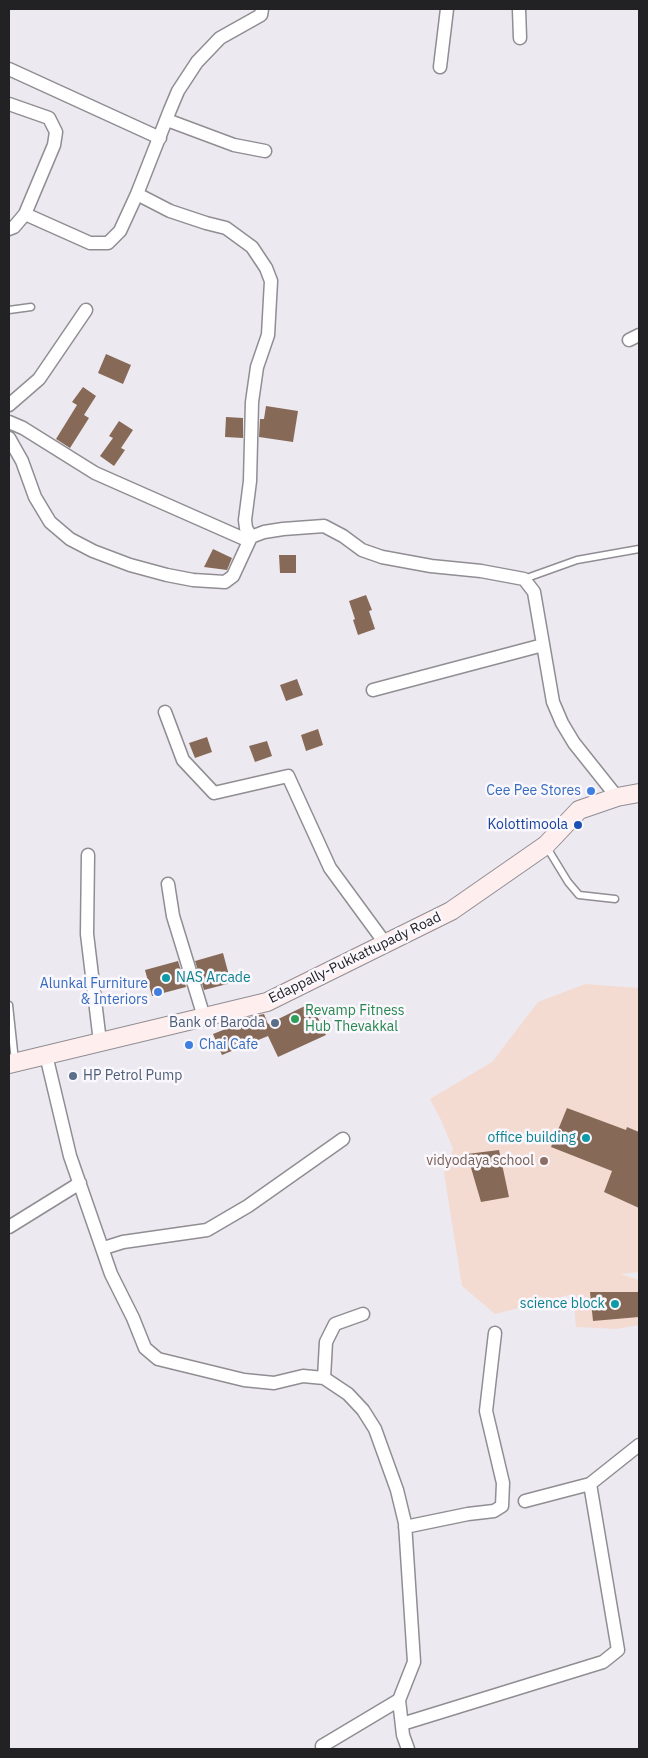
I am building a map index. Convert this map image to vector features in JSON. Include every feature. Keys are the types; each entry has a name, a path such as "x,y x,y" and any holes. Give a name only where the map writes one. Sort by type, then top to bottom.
{"main road":[{"name":"Edappally-Pukkattupady Road","path":"12,1063 267,1002 450,911 546,845 579,810 617,797 639,793"}],"street":[{"path":"25,214 90,244 108,243 120,231 137,194 178,91 197,62 220,38 261,15 262,9"},
{"path":"440,67 447,9"},
{"path":"519,9 520,38"},
{"path":"9,69 160,138"},
{"path":"9,104 49,118 56,132 54,145 25,214 14,228 9,229"},
{"path":"167,120 234,145 264,151"},
{"path":"137,194 170,211 226,228 252,247 272,281 268,335 257,367 252,402 250,481 245,520 250,539"},
{"path":"9,405 39,379 86,310"},
{"path":"9,422 95,473 250,539"},
{"path":"9,438 22,461 35,497 50,522 70,539 93,551 130,565 193,580 224,582 233,576 250,539 264,532 324,526 343,536 362,550 382,557 524,579 534,592 552,702 562,724 574,743 617,797"},
{"path":"373,690 543,645"},
{"path":"165,712 183,760 214,794 288,776 330,868 385,944"},
{"path":"88,855 87,934 100,1042"},
{"path":"168,884 173,916 204,1017"},
{"path":"46,1055 70,1156 104,1248 111,1274 133,1318 144,1348 158,1358 244,1380 274,1383 303,1376 324,1378 348,1394 363,1410 375,1429 397,1490 405,1527 412,1609 414,1662 399,1700 408,1749"},
{"path":"104,1248 123,1242 207,1230 248,1206 343,1139"},
{"path":"9,1227 80,1183"},
{"path":"324,1378 326,1342 335,1324 363,1314"},
{"path":"405,1527 468,1514 494,1511 502,1506 502,1483 486,1411 495,1334"},
{"path":"524,1501 590,1484 639,1445"},
{"path":"402,1724 603,1662 618,1650 590,1484"},
{"path":"322,1746 399,1700"}],"lane":[{"path":"9,310 31,307"},
{"path":"524,579 577,560 639,549"},
{"path":"546,845 568,882 579,895 615,899"},
{"path":"9,1005 12,1063"}],"shaded area":[{"name":"vidyodaya school","path":"585,984 639,988 639,1272 621,1274 639,1280 639,1325 616,1329 576,1327 573,1294 495,1314 462,1286 444,1173 453,1149 430,1099 492,1062 538,1002"}],"building":[{"path":"106,354 131,365 123,384 98,373"},
{"path":"83,387 96,396 84,415 89,418 70,448 56,439 77,405 72,402"},
{"path":"266,406 298,411 293,442 259,437 260,419 264,419"},
{"path":"226,417 243,418 243,438 225,437"},
{"path":"119,421 133,430 121,448 125,450 114,466 100,456 113,438 109,436"},
{"path":"213,549 232,558 227,570 204,567"},
{"path":"279,555 296,555 296,573 280,573"},
{"path":"366,595 372,610 369,611 375,629 358,635 349,601"},
{"path":"297,679 303,695 286,701 280,685"},
{"path":"318,729 323,745 306,751 301,735"},
{"path":"207,737 212,752 195,758 189,743"},
{"path":"267,741 272,756 255,762 249,746"},
{"path":"223,953 231,983 204,990 195,961"},
{"name":"NAS Arcade","path":"178,961 186,987 152,996 145,970"},
{"path":"311,1003 326,1035 278,1057 268,1036 222,1055 213,1034 248,1020 247,1018 264,1014 268,1024"},
{"path":"567,1108 626,1130 627,1127 639,1132 639,1208 604,1192 612,1171 551,1147"},
{"path":"499,1150 509,1197 481,1202 467,1154"},
{"name":"science block","path":"590,1292 639,1292 639,1317 593,1321"}],"place":[{"name":"Cee Pee Stores","path":"591,791"},
{"name":"Kolottimoola","path":"578,825"},
{"name":"NAS Arcade","path":"166,978"},
{"name":"Alunkal Furniture & Interiors","path":"158,992"},
{"name":"Revamp Fitness Hub Thevakkal","path":"295,1019"},
{"name":"Bank of Baroda","path":"275,1023"},
{"name":"Chai Cafe","path":"189,1045"},
{"name":"HP Petrol Pump","path":"73,1076"},
{"name":"office building","path":"586,1138"},
{"name":"vidyodaya school","path":"544,1161"},
{"name":"science block","path":"615,1304"}]}
